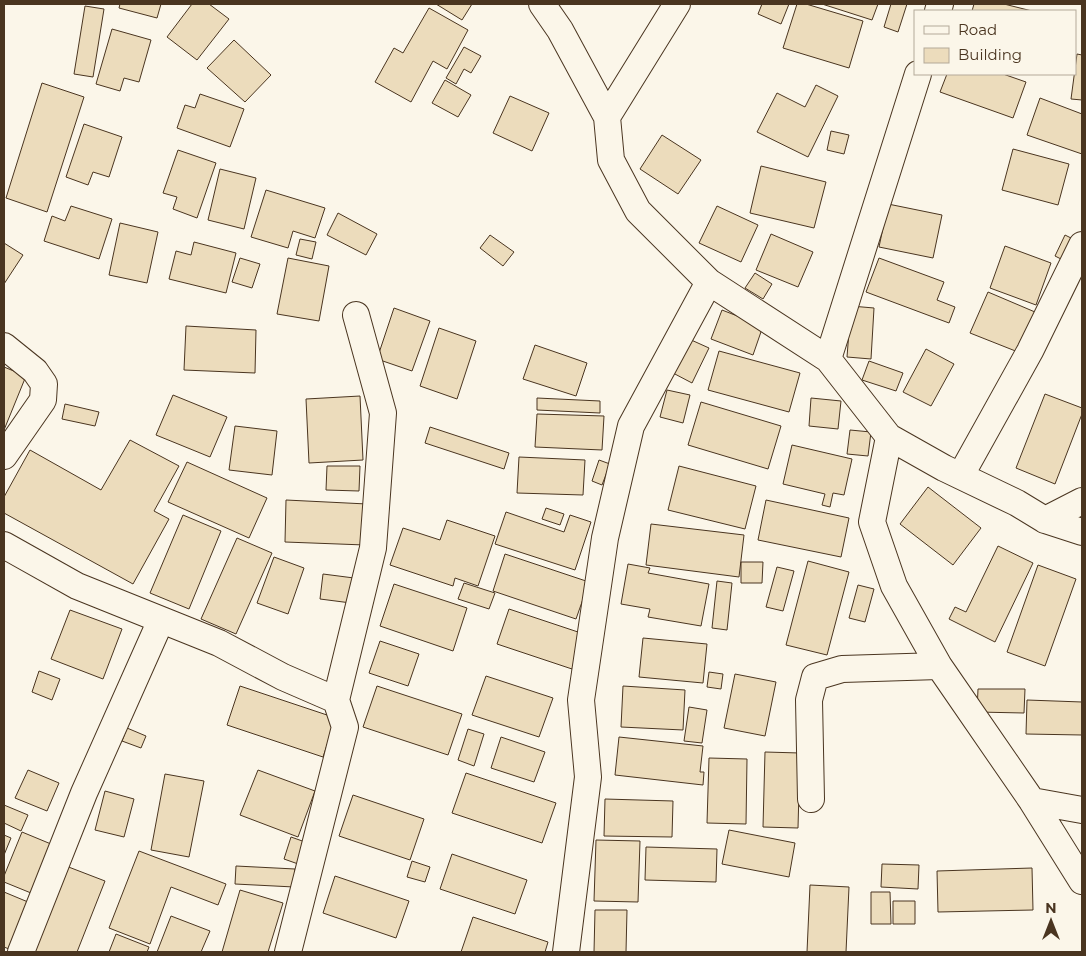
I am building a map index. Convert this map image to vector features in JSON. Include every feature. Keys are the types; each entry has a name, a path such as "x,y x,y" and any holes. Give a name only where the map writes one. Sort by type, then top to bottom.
{"street":[{"path":"542,4 560,30 607,116 611,160 638,211 709,282 828,359 889,437 944,468 1017,503 1045,520 1082,532"},
{"path":"607,116 677,4"},
{"path":"828,359 918,75"},
{"path":"961,475 1030,351 1082,245"},
{"path":"566,952 588,777 581,700 605,538 631,426 709,282"},
{"path":"288,952 345,727 336,700 373,548 383,413 356,315"},
{"path":"4,346 35,371 44,384 43,400 4,456"},
{"path":"889,437 872,522 894,586 939,666 1032,801 1082,881"},
{"path":"1045,520 1082,501"},
{"path":"4,545 78,586 220,643 283,678 336,700"},
{"path":"21,952 84,793 161,620"},
{"path":"811,799 809,700 815,677 842,669 939,666"},
{"path":"1032,801 1082,810"}],"building":[{"path":"120,4 161,4 157,18 119,8"},
{"path":"192,4 209,4 229,19 197,60 167,37"},
{"path":"436,4 472,4 462,20"},
{"path":"762,4 789,4 781,24 758,14"},
{"path":"797,4 806,4 863,21 849,68 783,48"},
{"path":"822,4 878,4 872,20"},
{"path":"891,4 907,4 898,32 884,27"},
{"path":"974,4 1004,4 1028,10 972,10"},
{"path":"85,6 104,9 93,77 74,74"},
{"path":"429,8 468,30 447,69 433,61 411,102 375,82 394,48 403,53"},
{"path":"112,29 151,40 139,82 124,78 120,91 96,84"},
{"path":"234,40 271,75 245,102 207,68"},
{"path":"464,47 481,56 471,73 464,69 456,84 446,78"},
{"path":"1077,54 1082,55 1082,100 1071,99 1074,75 1076,75"},
{"path":"947,75 1006,75 1026,82 1013,118 940,92"},
{"path":"445,80 471,95 458,117 432,103"},
{"path":"42,83 84,97 47,212 6,198"},
{"path":"816,85 838,96 808,157 757,132 777,93 805,107"},
{"path":"200,94 244,109 230,147 177,128 185,105 195,108"},
{"path":"510,96 549,113 532,151 493,133"},
{"path":"1040,98 1082,114 1082,154 1027,135"},
{"path":"84,124 122,137 109,177 93,172 88,185 66,177"},
{"path":"831,131 849,135 844,154 827,150"},
{"path":"662,135 701,160 678,194 640,169"},
{"path":"1013,149 1069,164 1058,205 1002,190"},
{"path":"178,150 216,163 197,218 173,209 177,197 163,193"},
{"path":"761,166 826,182 814,228 750,213"},
{"path":"220,169 256,178 244,229 208,220"},
{"path":"266,190 325,208 315,238 293,231 288,248 251,237"},
{"path":"888,204 942,215 933,258 879,247"},
{"path":"71,206 112,219 99,259 44,241 52,216 65,221"},
{"path":"717,206 758,225 741,262 699,243"},
{"path":"338,213 377,234 366,255 327,235"},
{"path":"120,223 158,232 147,283 109,275"},
{"path":"771,234 813,252 798,287 756,270"},
{"path":"490,235 514,252 503,266 480,248"},
{"path":"1065,235 1077,241 1067,262 1055,256"},
{"path":"300,239 316,242 312,259 296,255"},
{"path":"194,242 236,253 226,293 169,279 176,251 191,255"},
{"path":"4,243 23,255 4,284"},
{"path":"1005,246 1051,263 1036,305 990,288"},
{"path":"240,258 260,264 252,288 232,282"},
{"path":"288,258 329,266 319,321 277,314"},
{"path":"879,258 944,282 937,300 955,307 949,323 866,292"},
{"path":"755,273 772,284 763,299 745,288"},
{"path":"988,292 1035,312 1018,352 970,333"},
{"path":"851,306 874,308 871,359 847,357"},
{"path":"394,308 430,321 412,371 377,359"},
{"path":"722,310 763,326 753,355 711,339"},
{"path":"186,326 256,330 255,373 184,370"},
{"path":"439,328 476,341 457,399 420,386"},
{"path":"689,339 709,348 692,383 673,373"},
{"path":"535,345 587,363 576,396 523,379"},
{"path":"926,349 954,364 931,406 903,392"},
{"path":"719,351 800,373 789,412 708,390"},
{"path":"869,361 903,373 896,391 862,380"},
{"path":"4,367 26,376 4,430"},
{"path":"667,390 690,395 683,423 660,417"},
{"path":"1045,394 1082,408 1082,414 1055,484 1016,468"},
{"path":"173,395 227,417 210,457 156,435"},
{"path":"360,396 363,460 309,463 306,399"},
{"path":"537,398 600,401 600,413 537,410"},
{"path":"811,398 841,401 838,429 809,426"},
{"path":"701,402 781,426 768,469 688,445"},
{"path":"65,404 99,412 95,426 62,419"},
{"path":"537,414 604,416 602,450 535,447"},
{"path":"235,426 277,431 272,475 229,470"},
{"path":"430,427 509,453 504,469 425,443"},
{"path":"850,430 871,432 868,456 847,454"},
{"path":"130,440 179,466 154,511 169,519 133,584 4,513 4,497 30,450 101,490"},
{"path":"792,445 852,459 844,495 833,493 830,507 822,505 825,494 783,484"},
{"path":"519,457 585,460 583,495 517,493"},
{"path":"599,460 610,464 602,485 592,481"},
{"path":"187,462 267,498 249,538 168,502"},
{"path":"327,466 360,466 359,491 326,490"},
{"path":"679,466 756,486 745,529 668,510"},
{"path":"928,487 981,528 953,565 900,524"},
{"path":"286,500 367,504 365,545 285,542"},
{"path":"766,500 849,518 841,557 758,540"},
{"path":"546,508 564,514 560,525 542,519"},
{"path":"506,512 564,532 570,515 591,522 575,570 495,544"},
{"path":"183,515 221,531 189,609 150,593"},
{"path":"447,520 495,536 478,586 455,578 453,586 390,565 403,528 440,540"},
{"path":"651,524 744,535 739,577 646,565"},
{"path":"237,538 272,553 236,634 201,619"},
{"path":"998,546 1033,563 995,642 949,619 955,607 966,612"},
{"path":"505,554 589,582 576,619 493,591"},
{"path":"274,557 304,568 288,614 257,603"},
{"path":"808,561 849,572 827,655 786,645"},
{"path":"741,562 763,562 762,583 741,583"},
{"path":"628,564 650,568 648,573 709,584 701,626 648,617 650,609 621,604"},
{"path":"1038,565 1076,579 1045,666 1007,652"},
{"path":"777,567 794,571 783,611 766,607"},
{"path":"323,574 354,578 351,603 320,599"},
{"path":"717,581 732,583 727,630 712,628"},
{"path":"464,583 495,593 489,609 458,599"},
{"path":"394,584 467,608 453,651 380,626"},
{"path":"858,585 874,589 865,622 849,618"},
{"path":"509,609 584,634 572,669 497,644"},
{"path":"70,610 122,629 103,679 51,659"},
{"path":"643,638 707,644 703,683 639,677"},
{"path":"380,641 419,654 408,686 369,673"},
{"path":"39,671 60,679 52,700 32,692"},
{"path":"709,672 723,674 721,689 707,687"},
{"path":"735,674 776,682 765,736 724,728"},
{"path":"486,676 553,698 539,737 472,715"},
{"path":"240,686 336,718 323,757 227,725"},
{"path":"377,686 462,714 448,755 363,727"},
{"path":"623,686 685,690 683,730 621,727"},
{"path":"978,689 1025,689 1024,713 977,712"},
{"path":"1027,700 1082,702 1082,735 1026,734"},
{"path":"689,707 707,710 702,743 684,741"},
{"path":"127,728 146,736 141,748 122,741"},
{"path":"468,729 484,734 474,766 458,760"},
{"path":"501,737 545,752 534,782 491,768"},
{"path":"619,737 703,746 700,772 704,772 703,785 615,775"},
{"path":"765,752 800,753 798,828 763,827"},
{"path":"709,758 747,759 746,824 707,823"},
{"path":"28,770 59,783 47,811 15,798"},
{"path":"258,770 315,791 298,837 240,815"},
{"path":"466,773 556,803 542,843 452,813"},
{"path":"165,774 204,781 189,857 151,850"},
{"path":"105,791 134,799 124,837 95,830"},
{"path":"353,795 424,819 410,860 339,836"},
{"path":"605,799 673,801 672,837 604,836"},
{"path":"4,805 28,815 21,831 4,823"},
{"path":"729,830 795,843 789,877 722,864"},
{"path":"22,832 51,844 31,893 4,882 4,876"},
{"path":"4,835 11,838 4,855"},
{"path":"291,837 308,843 301,865 284,859"},
{"path":"596,840 640,841 638,902 594,901"},
{"path":"646,847 717,849 716,882 645,880"},
{"path":"139,851 226,884 218,905 171,887 150,944 109,928"},
{"path":"452,854 527,880 515,914 440,889"},
{"path":"412,861 430,867 425,882 407,877"},
{"path":"882,864 919,865 918,889 881,887"},
{"path":"66,866 105,881 77,952 32,952"},
{"path":"236,866 295,869 294,887 235,884"},
{"path":"1032,868 1033,910 938,912 937,871"},
{"path":"335,876 409,901 396,938 323,913"},
{"path":"810,885 849,887 846,952 807,952"},
{"path":"240,890 283,903 268,952 222,952"},
{"path":"4,892 28,902 9,949 4,947"},
{"path":"871,892 890,892 891,924 871,924"},
{"path":"893,901 915,901 915,924 893,924"},
{"path":"595,910 627,910 626,952 594,952"},
{"path":"171,916 210,931 201,952 157,952"},
{"path":"473,917 548,942 545,952 461,952"},
{"path":"116,934 149,947 147,952 109,952"}]}
